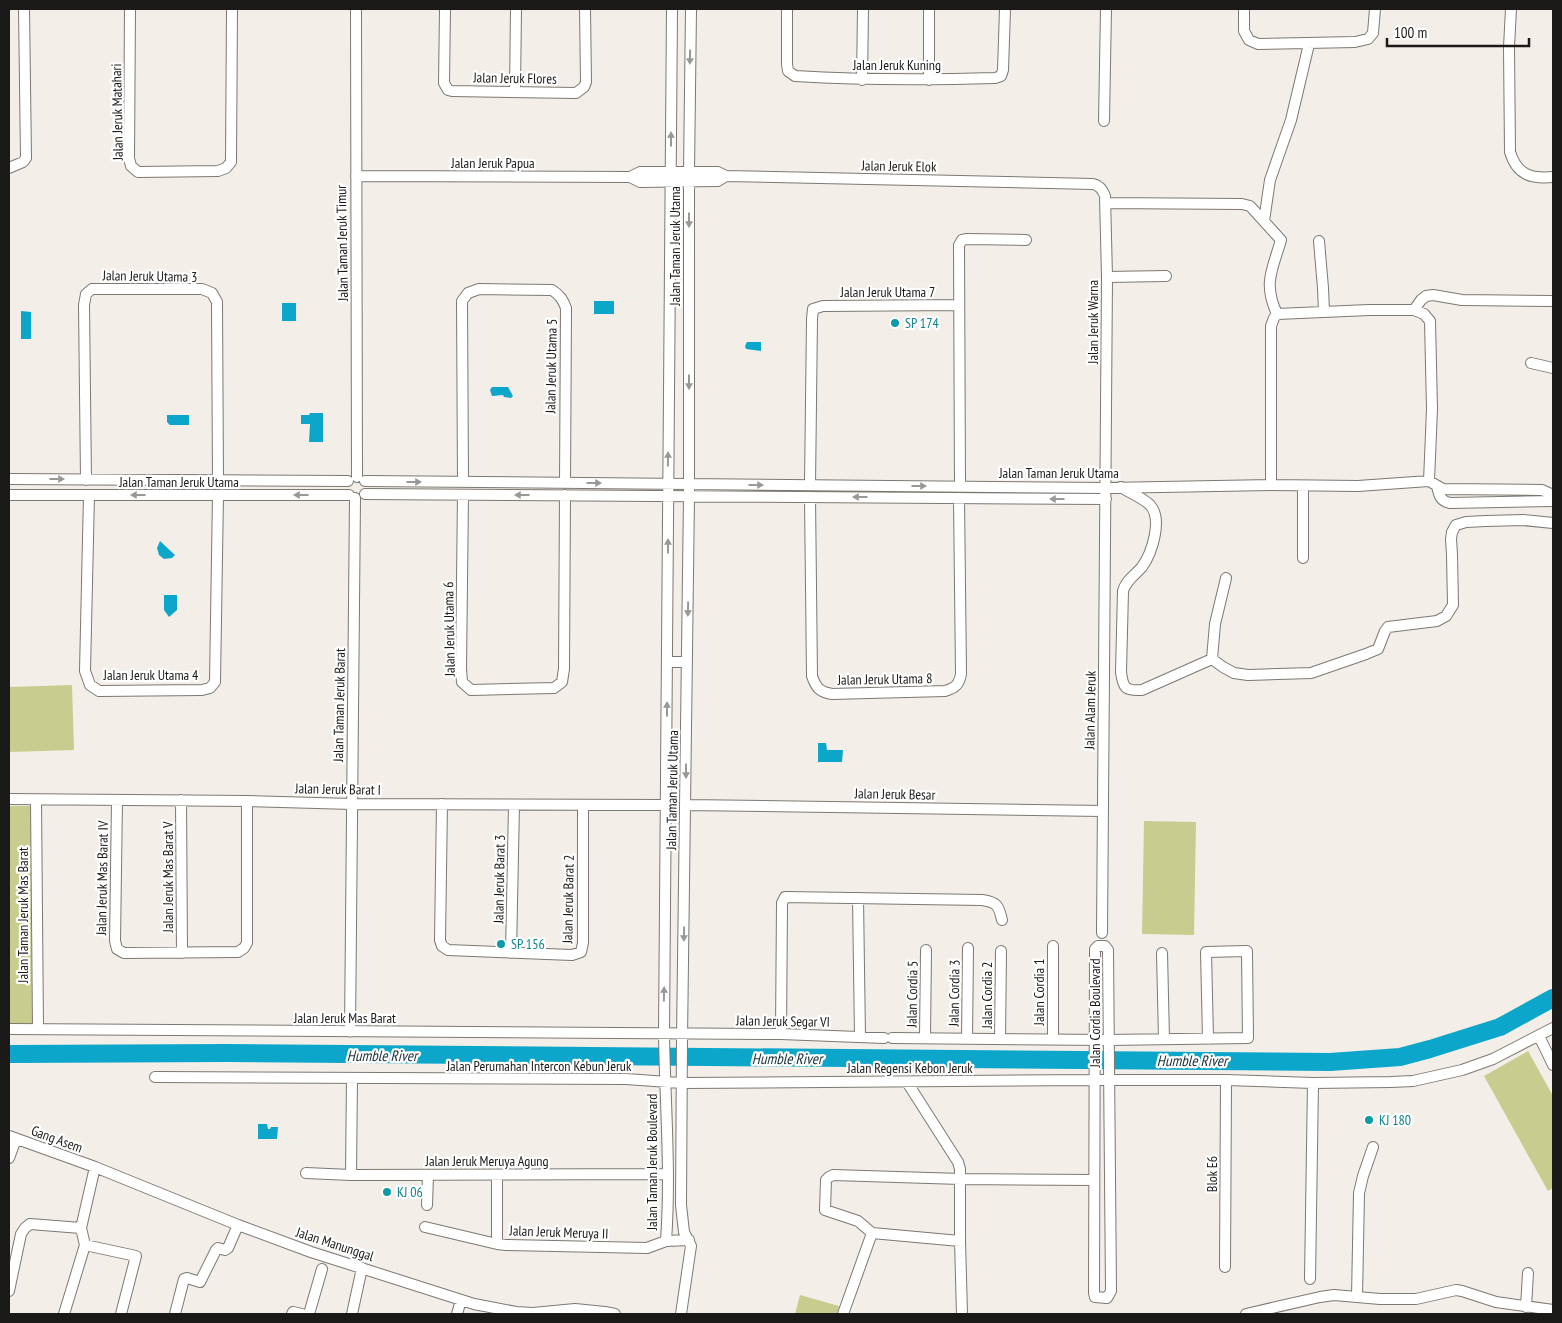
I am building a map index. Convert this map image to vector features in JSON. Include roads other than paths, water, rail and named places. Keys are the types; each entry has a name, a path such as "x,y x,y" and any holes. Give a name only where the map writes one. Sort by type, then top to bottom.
{"street":[{"path":"9,168 23,162 26,158 24,9"},
{"name":"Jalan Jeruk Matahari","path":"130,9 129,158 131,166 138,172 218,171 226,168 231,162 232,9"},
{"name":"Jalan Taman Jeruk Timur","path":"356,9 357,480"},
{"name":"Jalan Jeruk Flores","path":"445,9 445,86 452,91 576,93 584,87 586,82 584,9"},
{"path":"515,91 516,9"},
{"name":"Jalan Taman Jeruk Utama","path":"665,1082 672,9"},
{"name":"Jalan Taman Jeruk Utama","path":"682,1083 689,496 690,9"},
{"name":"Jalan Jeruk Kuning","path":"787,9 787,64 788,70 792,74 795,76 862,80 929,80 995,78 1000,76 1003,70 1005,9"},
{"path":"862,80 863,9"},
{"path":"929,9 929,80"},
{"path":"1104,121 1106,9"},
{"path":"1244,9 1244,31 1250,40 1258,44 1354,42 1368,39 1373,33 1375,9"},
{"path":"1511,9 1509,47 1510,152 1517,168 1528,175 1553,178"},
{"path":"1264,221 1270,180 1291,120 1309,44"},
{"name":"Jalan Jeruk Papua","path":"630,177 640,172 659,172 671,177"},
{"name":"Jalan Jeruk Papua","path":"356,176 630,177 640,182 671,177 689,177"},
{"name":"Jalan Jeruk Elok","path":"689,177 718,181 726,176 1071,183 1098,185 1102,188 1105,203"},
{"path":"1105,203 1242,204 1250,206 1281,240 1269,281 1269,293 1278,314"},
{"name":"Jalan Jeruk Warna","path":"1105,203 1107,277 1106,488"},
{"path":"960,486 959,245 962,240 1026,240"},
{"path":"1318,242 1324,312"},
{"path":"1107,277 1166,276"},
{"name":"Jalan Jeruk Utama 3","path":"86,480 84,305 86,294 92,289 202,289 212,293 217,302 218,480"},
{"name":"Jalan Jeruk Utama 5","path":"463,482 462,301 468,292 479,290 552,290 563,300 566,308 565,483"},
{"path":"1414,310 1421,300 1426,296 1432,295 1462,300 1553,301"},
{"name":"Jalan Jeruk Utama 7","path":"810,485 813,309 823,306 959,305"},
{"path":"1271,485 1271,326 1274,318 1278,314 1414,310 1424,314 1430,321 1433,484 1439,496 1444,502 1450,503 1553,501"},
{"path":"1530,364 1553,368"},
{"name":"Jalan Taman Jeruk Utama","path":"9,479 357,480 1106,488 1433,484 1443,489 1542,490 1553,495"},
{"path":"357,480 367,490 356,496 346,489 357,480"},
{"path":"1303,486 1303,558"},
{"path":"1121,487 1151,506 1156,515 1155,536 1144,564 1128,580 1123,591 1122,683 1126,688 1133,691 1142,690 1212,659"},
{"name":"Jalan Alam Jeruk","path":"1102,933 1106,488"},
{"name":"Jalan Taman Jeruk Utama","path":"9,495 565,495 1106,499"},
{"name":"Jalan Jeruk Utama 4","path":"90,496 85,671 90,685 99,691 202,690 210,688 215,682 218,495"},
{"name":"Jalan Jeruk Utama 6","path":"463,495 461,668 462,682 471,690 554,688 562,682 564,669 565,495"},
{"name":"Jalan Taman Jeruk Barat","path":"350,1032 356,496"},
{"name":"Jalan Jeruk Utama 8","path":"810,497 812,676 815,687 822,692 832,694 945,691 954,688 960,682 959,498"},
{"path":"1212,659 1234,673 1248,675 1312,673 1366,654 1378,649 1388,627 1437,621 1446,616 1453,605 1450,539 1456,526 1466,522 1486,521 1522,520 1553,522"},
{"path":"1212,659 1215,624 1226,578"},
{"path":"667,662 687,662"},
{"name":"Jalan Jeruk Barat I","path":"9,800 666,805"},
{"name":"Jalan Taman Jeruk Mas Barat","path":"36,800 38,1029"},
{"name":"Jalan Jeruk Mas Barat IV","path":"117,800 115,941 117,949 124,953 238,952 244,948 247,943 247,801"},
{"name":"Jalan Jeruk Mas Barat V","path":"182,800 182,953"},
{"name":"Jalan Jeruk Barat 2","path":"442,804 440,940 442,946 448,950 572,955 580,952 583,943 583,805"},
{"name":"Jalan Jeruk Barat 3","path":"511,953 514,805"},
{"name":"Jalan Jeruk Besar","path":"686,805 1103,811"},
{"path":"781,1034 782,902 785,897 992,902 999,908 1002,920"},
{"path":"858,898 860,1037"},
{"name":"Jalan Cordia 1","path":"1053,946 1053,1039"},
{"name":"Jalan Cordia Boulevard","path":"1098,946 1105,946 1108,950 1111,1292 1107,1298 1095,1297 1094,1293 1095,1043 1095,949 1098,946"},
{"name":"Jalan Cordia 3","path":"967,1038 968,948"},
{"name":"Jalan Cordia 5","path":"925,1038 926,950"},
{"name":"Jalan Cordia 2","path":"1000,1039 1001,951"},
{"name":"Jalan Jeruk Segar VI","path":"682,1037 781,1034 888,1038 1053,1039 1095,1043 1164,1039 1208,1039 1248,1038 1246,951 1206,952 1208,1039"},
{"path":"1162,953 1164,1039"},
{"name":"Jalan Regensi Kebon Jeruk","path":"682,1083 907,1082 1095,1075 1312,1083 1392,1082 1434,1077 1462,1070 1493,1059 1553,1028"},
{"name":"Jalan Jeruk Mas Barat","path":"9,1029 682,1037"},
{"path":"1539,1036 1553,1064"},
{"name":"Jalan Perumahan Intercon Kebun Jeruk","path":"156,1077 626,1079 682,1083"},
{"path":"351,1175 352,1078"},
{"name":"Blok E6","path":"1225,1267 1226,1080"},
{"name":"Jalan Taman Jeruk Boulevard","path":"665,1082 668,1218 666,1241"},
{"path":"907,1082 958,1162 960,1169 962,1314"},
{"path":"681,1314 691,1246 684,1232 682,1205 682,1083"},
{"path":"1310,1279 1312,1083"},
{"path":"9,1158 12,1137"},
{"name":"Gang Asem","path":"12,1137 96,1167"},
{"path":"1357,1297 1359,1193 1373,1147"},
{"path":"64,1314 85,1245 81,1228 96,1167"},
{"name":"Jalan Manunggal","path":"96,1167 238,1225 311,1252 461,1300 497,1310 533,1314 575,1312 615,1314"},
{"name":"Jalan Jeruk Meruya Agung","path":"306,1173 351,1175 667,1174"},
{"path":"427,1205 428,1175"},
{"name":"Jalan Jeruk Meruya II","path":"497,1175 497,1244 647,1248 666,1241 689,1240"},
{"path":"960,1241 872,1233 858,1221 825,1210 826,1180 829,1176 833,1175 961,1180 1094,1180"},
{"path":"9,1291 21,1234 25,1228 30,1224 81,1228"},
{"path":"175,1314 184,1279 188,1278 200,1282 216,1250 218,1248 225,1250 228,1248 238,1225"},
{"path":"425,1227 497,1244"},
{"path":"842,1314 872,1233"},
{"path":"85,1245 136,1256 122,1314"},
{"path":"352,1314 362,1268"},
{"path":"309,1314 322,1269"},
{"path":"1526,1307 1528,1273"},
{"path":"1246,1314 1334,1295 1380,1299 1416,1299 1456,1290 1496,1302 1553,1310"},
{"path":"458,1314 461,1300"},
{"path":"292,1314 293,1312 302,1314"}],"water":[{"path":"594,301 614,301 614,314 594,314"},
{"path":"282,303 296,303 296,321 282,321"},
{"path":"21,311 31,312 31,339 21,339"},
{"path":"747,342 761,342 761,351 746,349"},
{"path":"492,387 508,387 513,396 511,398 504,397 503,395 492,396 490,390"},
{"path":"310,413 323,413 323,442 309,442 310,424 301,424 301,415 309,415"},
{"path":"167,415 189,415 189,425 170,425 167,422"},
{"path":"160,541 175,555 172,558 164,559 159,555 157,548"},
{"path":"164,595 177,595 177,610 169,617 164,610"},
{"path":"818,743 826,743 827,750 843,750 842,762 818,762"},
{"path":"258,1124 267,1124 268,1129 278,1127 277,1139 258,1139"}],"waterway":[{"name":"Humble River","path":"9,1054 228,1053 1330,1062 1400,1057 1430,1049 1500,1027 1553,998"}],"place":[{"name":"SP 174","path":"895,323"},
{"name":"SP 156","path":"501,944"},
{"name":"KJ 180","path":"1369,1120"},
{"name":"KJ 06","path":"387,1192"}]}
